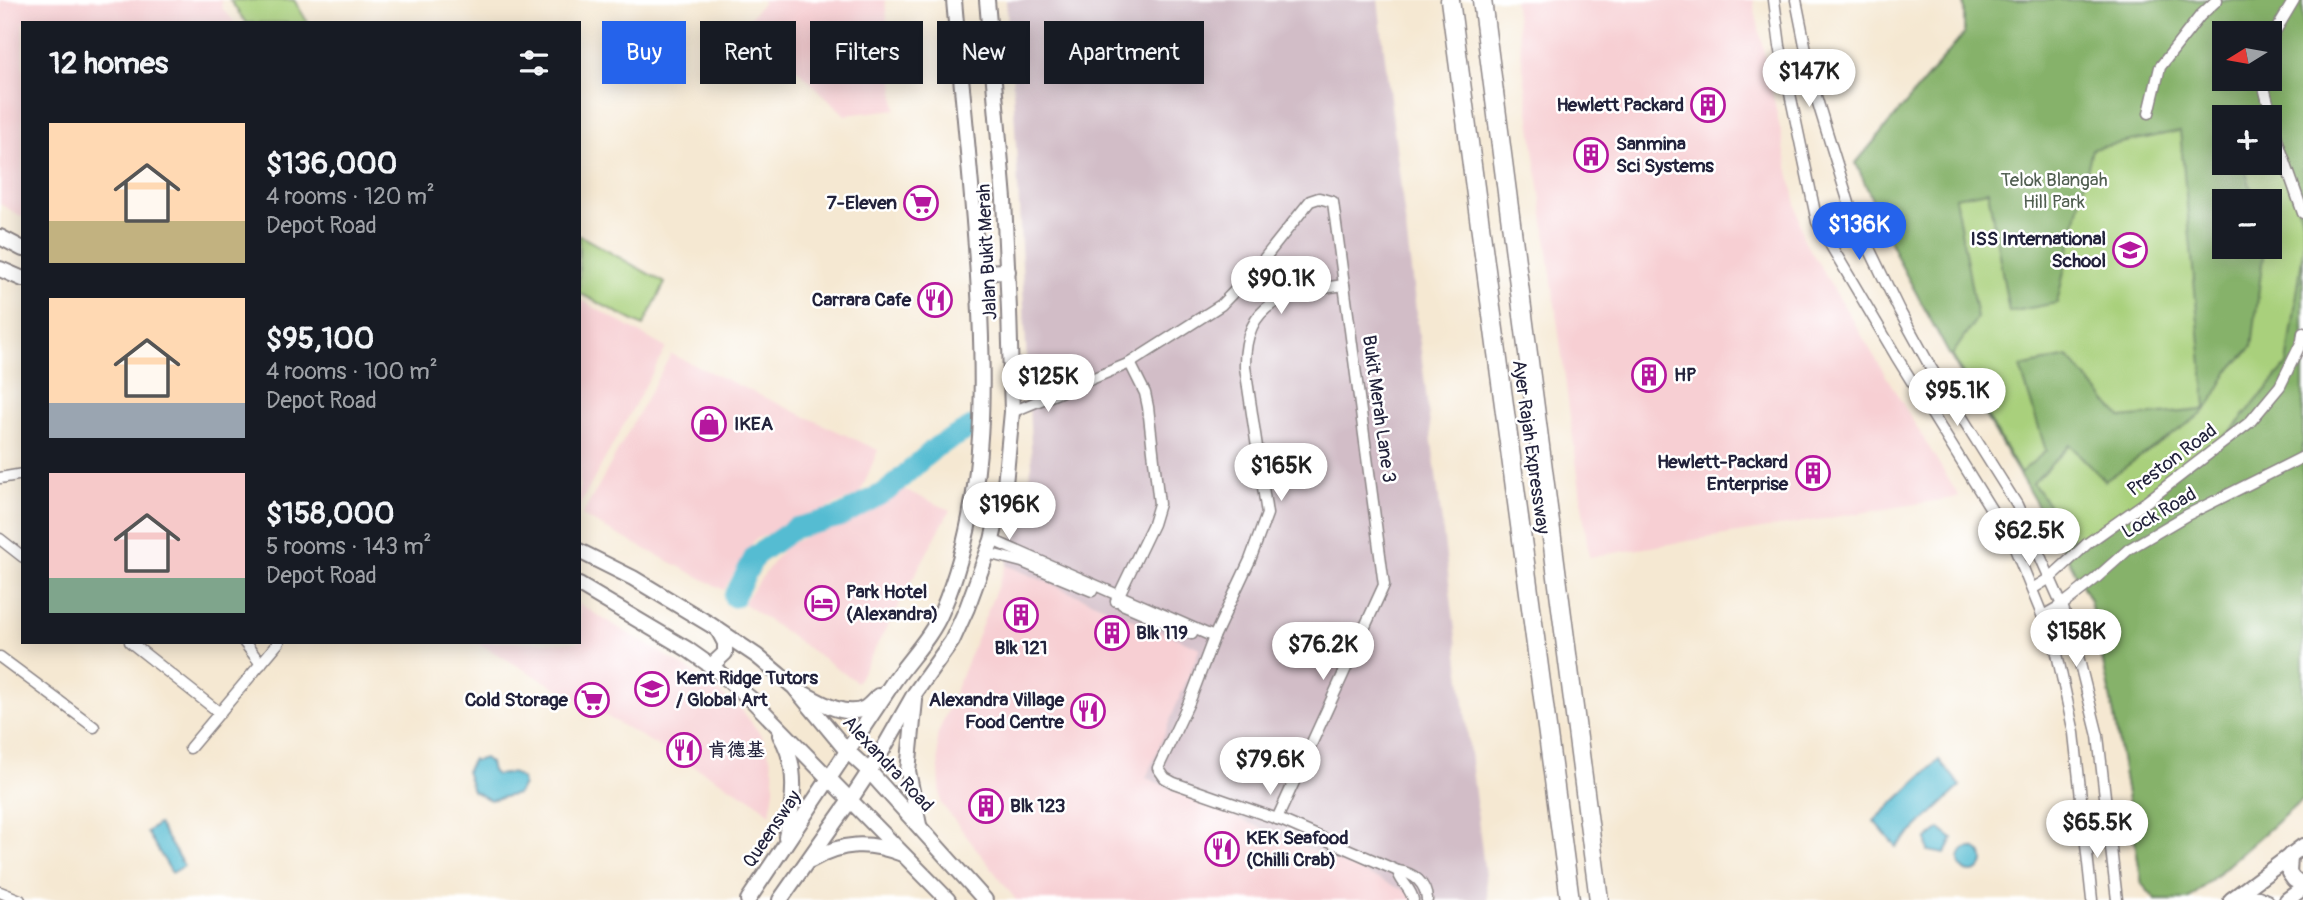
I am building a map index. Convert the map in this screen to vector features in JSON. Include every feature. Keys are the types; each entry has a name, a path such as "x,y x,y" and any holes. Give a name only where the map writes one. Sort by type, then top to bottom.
{"highway":[{"name":"Ayer Rajah Expressway","path":"1450,0 1570,900"},
{"name":"Ayer Rajah Expressway","path":"1482,0 1599,900"}],"main road":[{"name":"Jalan Bukit Merah","path":"828,779 941,615 965,548 983,410 978,272 954,0"},
{"name":"Jalan Bukit Merah","path":"851,799 915,693 952,641 989,546 1005,484 1012,412 1008,271 987,0"},
{"path":"0,237 21,248"},
{"path":"0,269 21,278"},
{"path":"978,272 1008,271"},
{"name":"Alexandra Road","path":"581,552 633,578 718,630 757,656 794,687 847,751 869,771 985,900"},
{"path":"581,585 632,614 711,666 769,716 948,900"},
{"path":"711,666 726,653 725,643 718,630"},
{"path":"794,687 822,704 845,711 865,709 896,678"},
{"path":"915,693 908,771 919,827"},
{"path":"769,716 787,746 794,776 792,811 785,844"},
{"name":"Queensway","path":"748,900 828,779"},
{"path":"780,900 851,799"},
{"path":"804,864 827,850 856,845 882,846 908,857"},
{"path":"2235,897 2303,846"},
{"path":"2290,855 2289,873 2294,880 2303,883"},
{"path":"2287,900 2303,888"}],"street":[{"path":"1774,0 1780,46 1817,222 2014,547 2056,649 2074,733 2092,900"},
{"path":"1796,0 1814,90 1852,214 1931,368 2017,505 2062,605 2076,648 2098,736 2117,900"},
{"path":"2150,113 2160,67 2200,16 2217,0"},
{"path":"2281,21 2294,0"},
{"path":"2265,91 2278,142 2303,213"},
{"name":"Bukit Merah Lane 3","path":"1130,363 1221,305 1255,270 1303,208 1315,198 1327,198 1333,202 1384,585 1278,819"},
{"path":"1344,285 1306,290 1282,297 1264,311 1249,330 1244,351 1245,367 1267,514 1190,700 1158,768 1165,778 1174,783 1278,819 1398,871 1408,872 1423,885 1427,900"},
{"name":"Preston Road","path":"2032,589 2050,578 2088,542 2146,502 2250,422 2280,386 2302,341 2303,333"},
{"path":"1012,412 1130,363 1145,393 1148,407 1159,504 1153,524 1117,598"},
{"name":"Lock Road","path":"2043,616 2062,605 2129,549 2187,515 2303,457"},
{"path":"0,478 21,474"},
{"path":"0,539 21,555"},
{"path":"989,546 1213,640"},
{"path":"133,644 219,713"},
{"path":"246,644 261,664"},
{"path":"190,748 277,644"},
{"path":"0,657 94,727"},
{"path":"1398,871 1399,879 1408,887 1413,900"},
{"path":"0,892 20,900"},
{"path":"2235,897 2259,895 2268,900"}],"shaded area":[{"path":"0,0 221,0 222,8 233,21 21,21 21,216 0,204"},
{"path":"762,0 885,0 887,21 810,21 810,81 796,68 796,21 747,21 763,3"},
{"path":"1006,0 1378,0 1488,900 1426,900 1146,778 1200,648 1006,565 1032,465 1013,84 1030,84 1030,21 1008,21"},
{"path":"1514,0 1753,0 1803,238 1959,497 1589,557"},
{"path":"813,84 893,84 896,109 845,115"},
{"path":"581,300 666,348 581,502"},
{"name":"IKEA","path":"671,354 878,450 860,494 754,540 724,590 582,516"},
{"path":"905,490 950,510 857,682 743,603 785,546"},
{"path":"1006,565 1201,648 1146,778 1417,896 1416,900 1016,900 941,803 937,736"},
{"path":"581,605 691,671 742,710 763,738 774,773 770,814 755,801 480,644 581,644"}],"green space":[{"path":"230,0 294,0 307,21 245,21"},
{"name":"Telok Blangah Hill Park","path":"1964,0 2303,0 2303,799 2188,900 2156,900 2142,884 2113,710 2090,600 1899,261 1856,163 1964,34"},
{"name":"Telok Blangah Hill Park","path":"1964,0 2303,0 2303,220 2282,171 2282,105 2212,105 2212,175 2247,175 2251,189 2212,189 2212,259 2263,259 2252,347 2228,372 2202,414 2105,481 2070,445 2033,483 2078,547 2232,430 2287,365 2303,251 2303,799 2188,900 2156,900 2142,884 2113,710 2090,600 1899,261 1856,163 1964,34","holes":["2180,131 2206,407 2202,410 2121,418 2068,357 2020,367 2046,451 2020,473 1952,355 1977,318 1955,197 1988,191 2009,312 2057,303 2092,149"]},
{"path":"581,236 665,283 643,326 581,294"}],"water":[{"path":"484,758 496,775 512,773 522,779 523,785 517,794 490,800 473,791 466,771 473,759 475,761"},
{"path":"1939,760 1961,786 1896,847 1874,821"},
{"path":"158,824 184,866 172,873 147,832"},
{"path":"1940,829 1953,839 1945,854 1928,851 1927,839"},
{"path":"1971,848 1980,851 1983,860 1980,869 1971,872 1962,869 1959,860 1962,851"}],"waterway":[{"path":"734,597 755,556 795,528 839,517 887,491 936,447 972,427"}],"place":[{"name":"Hewlett Packard","path":"1708,105"},
{"name":"Sanmina Sci Systems","path":"1591,155"},
{"name":"7-Eleven","path":"921,203"},
{"name":"ISS International School","path":"2130,250"},
{"name":"Carrara Cafe","path":"935,300"},
{"name":"HP","path":"1649,375"},
{"name":"IKEA","path":"709,424"},
{"name":"Hewlett-Packard Enterprise","path":"1813,473"},
{"name":"Park Hotel (Alexandra)","path":"822,603"},
{"name":"Blk 121","path":"1021,615"},
{"name":"Blk 119","path":"1112,633"},
{"name":"Kent Ridge Tutors / Global Art","path":"652,689"},
{"name":"Cold Storage","path":"592,700"},
{"name":"Alexandra Village Food Centre","path":"1088,711"},
{"name":"肯德基","path":"684,750"},
{"name":"Blk 123","path":"986,806"},
{"name":"KEK Seafood (Chilli Crab)","path":"1222,849"}]}
